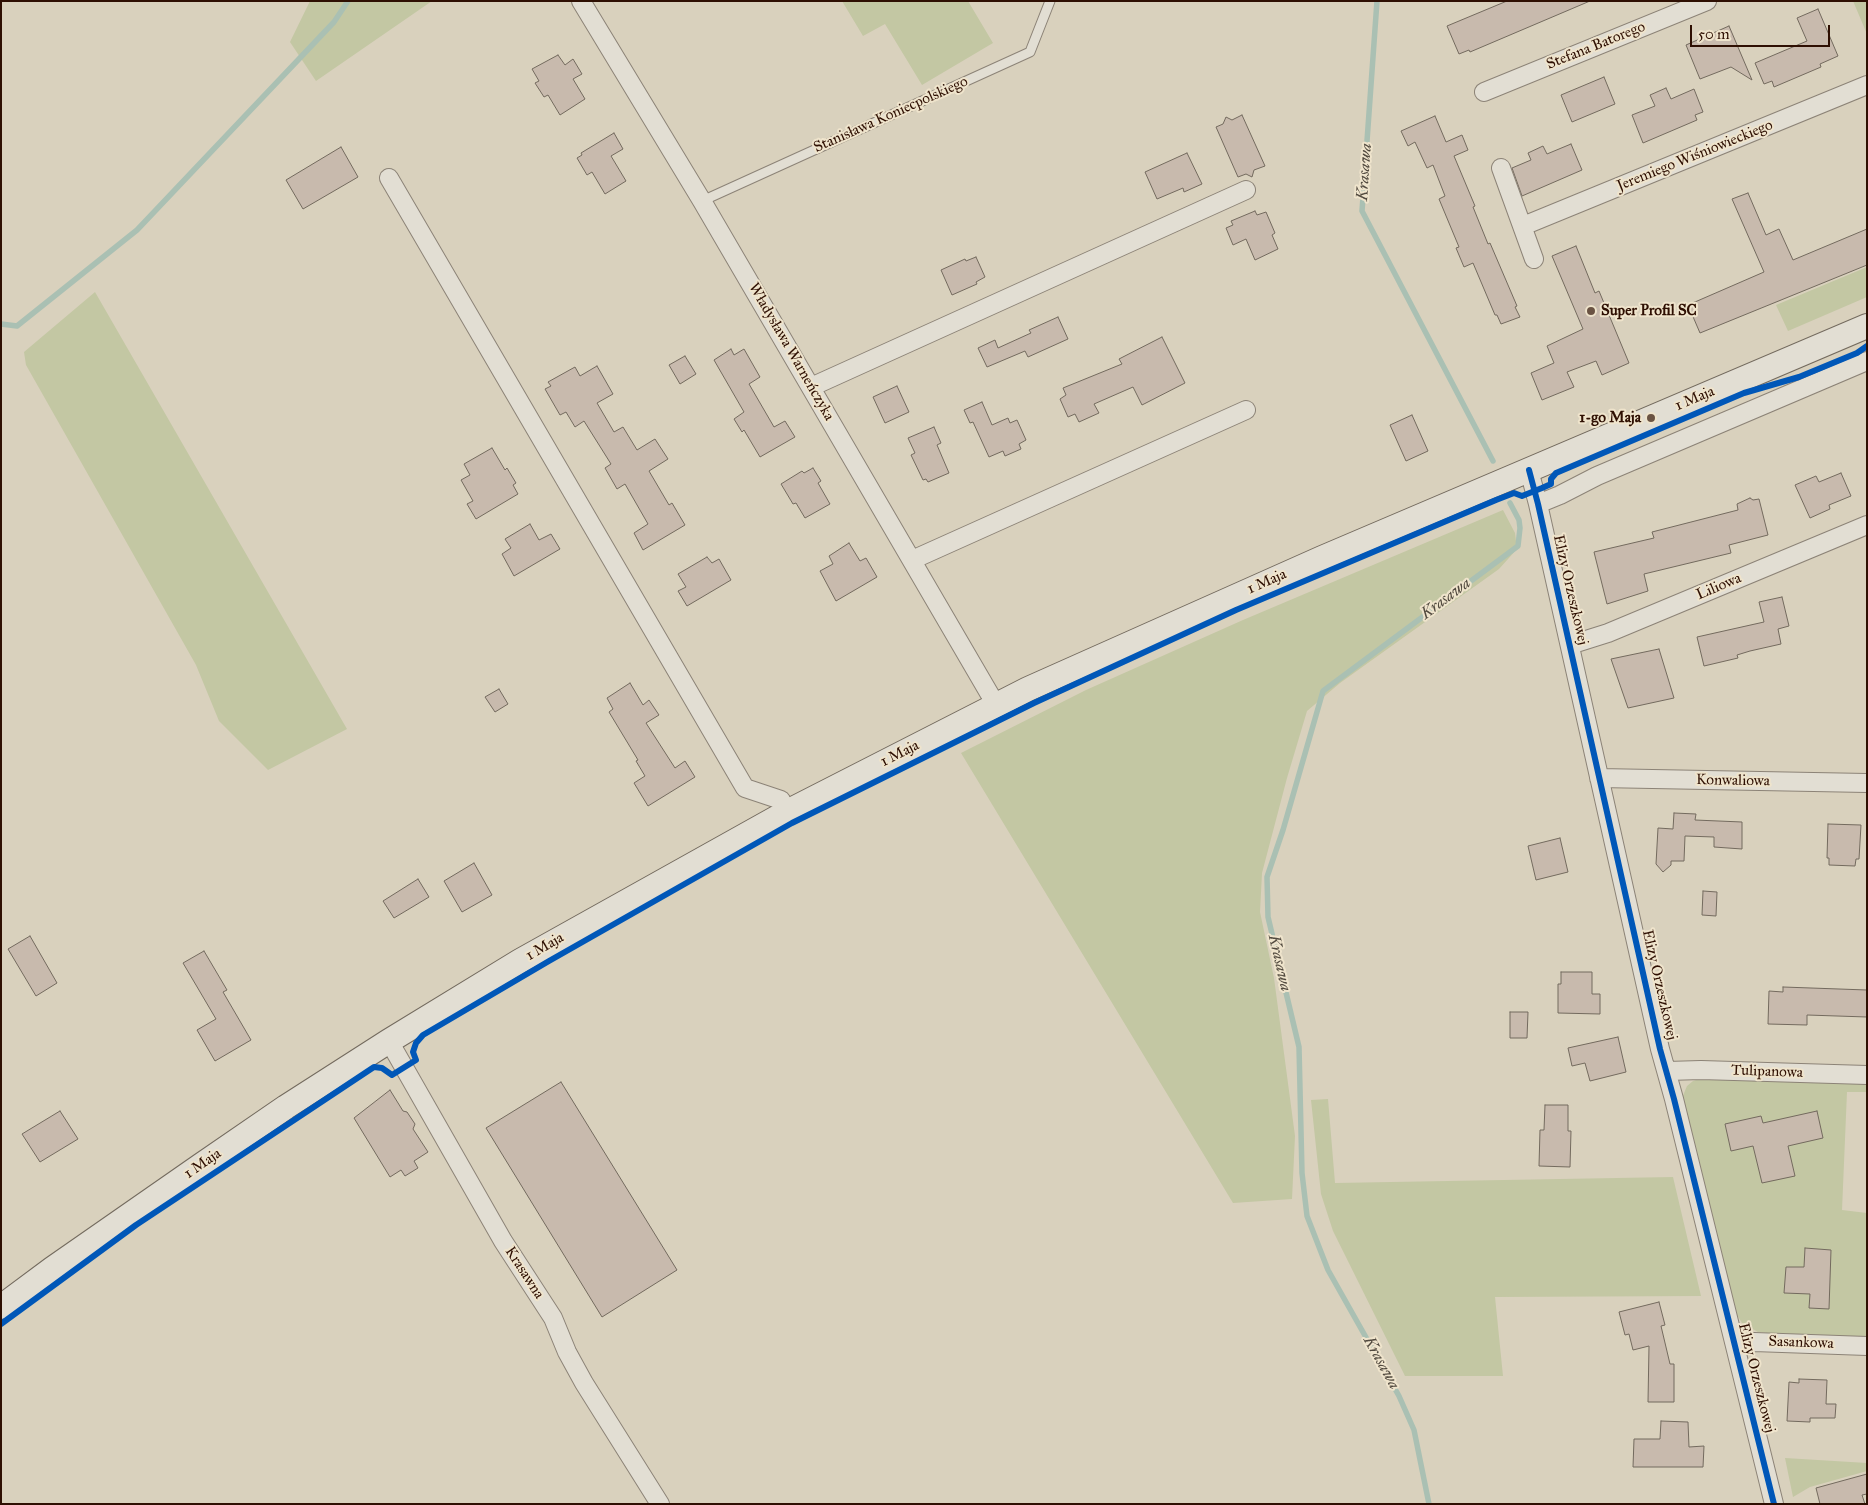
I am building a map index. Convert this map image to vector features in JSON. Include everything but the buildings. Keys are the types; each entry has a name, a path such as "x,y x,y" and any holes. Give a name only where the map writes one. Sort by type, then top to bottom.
{"main road":[{"name":"1 Maja","path":"1,1306 192,1171 286,1107 389,1041 520,961 788,812 996,705 1322,558 1867,326"}],"street":[{"name":"Władysława Warneńczyka","path":"581,1 702,201 996,705"},
{"name":"Stefana Batorego","path":"1484,92 1707,1"},
{"name":"Jeremiego Wiśniowieckiego","path":"1523,226 1867,85"},
{"path":"1501,168 1534,259"},
{"path":"389,178 745,788 781,800 788,812"},
{"path":"811,387 1246,190"},
{"path":"1538,504 1597,476 1867,361"},
{"path":"912,560 1246,410"},
{"name":"Elizy Orzeszkowej","path":"1529,470 1660,1049 1774,1504"},
{"name":"Liliowa","path":"1570,645 1608,633 1867,525"},
{"name":"Konwaliowa","path":"1599,778 1867,783"},
{"name":"Krasawna","path":"389,1041 495,1227 553,1318 584,1383 660,1504"},
{"name":"Tulipanowa","path":"1667,1071 1701,1070 1867,1075"},
{"name":"Sasankowa","path":"1735,1345 1754,1342 1867,1346"}],"lane":[{"name":"Stanisława Koniecpolskiego","path":"702,201 1030,52 1050,1"}],"green space":[{"path":"310,1 432,1 316,81 290,42"},
{"path":"842,1 968,1 993,43 922,85 885,24 863,36"},
{"path":"1853,1 1867,1 1867,34"},
{"path":"1867,267 1867,297 1788,331 1776,305"},
{"path":"95,292 347,729 268,770 219,721 196,665 26,365 24,352"},
{"path":"1503,510 1515,533 1517,549 1499,569 1340,683 1307,711 1262,873 1260,912 1274,978 1295,1136 1292,1199 1233,1203 961,753 1086,690 1243,620"},
{"path":"1702,1078 1867,1083 1867,1092 1847,1092 1842,1210 1867,1213 1867,1338 1758,1332 1742,1323 1737,1315 1733,1313 1682,1098 1687,1086 1693,1081"},
{"path":"1328,1099 1335,1183 1673,1177 1701,1296 1495,1297 1503,1376 1405,1376 1333,1231 1321,1194 1311,1100"},
{"path":"1785,1458 1867,1463 1867,1471 1810,1487 1793,1497"}],"waterway":[{"path":"1,324 17,326 137,230 334,22 348,1"},
{"name":"Krasawa","path":"1377,1 1362,211 1493,461"},
{"name":"Krasawa","path":"1429,1504 1414,1430 1399,1396 1328,1270 1307,1216 1302,1173 1299,1047 1268,917 1267,877 1283,830 1323,691 1518,546 1519,520 1510,503"}],"cycle path":[{"path":"1,1324 136,1225 374,1067 382,1068 392,1075 416,1060 413,1052 416,1043 423,1035 792,823 1034,703 1236,610 1496,500 1514,493 1522,496 1542,488 1551,484 1551,479 1556,473 1744,393 1799,377 1857,353 1867,346"},
{"path":"1529,470 1660,1049 1774,1504"}],"place":[{"name":"Super Profil SC","path":"1591,311"},
{"name":"1-go Maja","path":"1651,418"}]}
